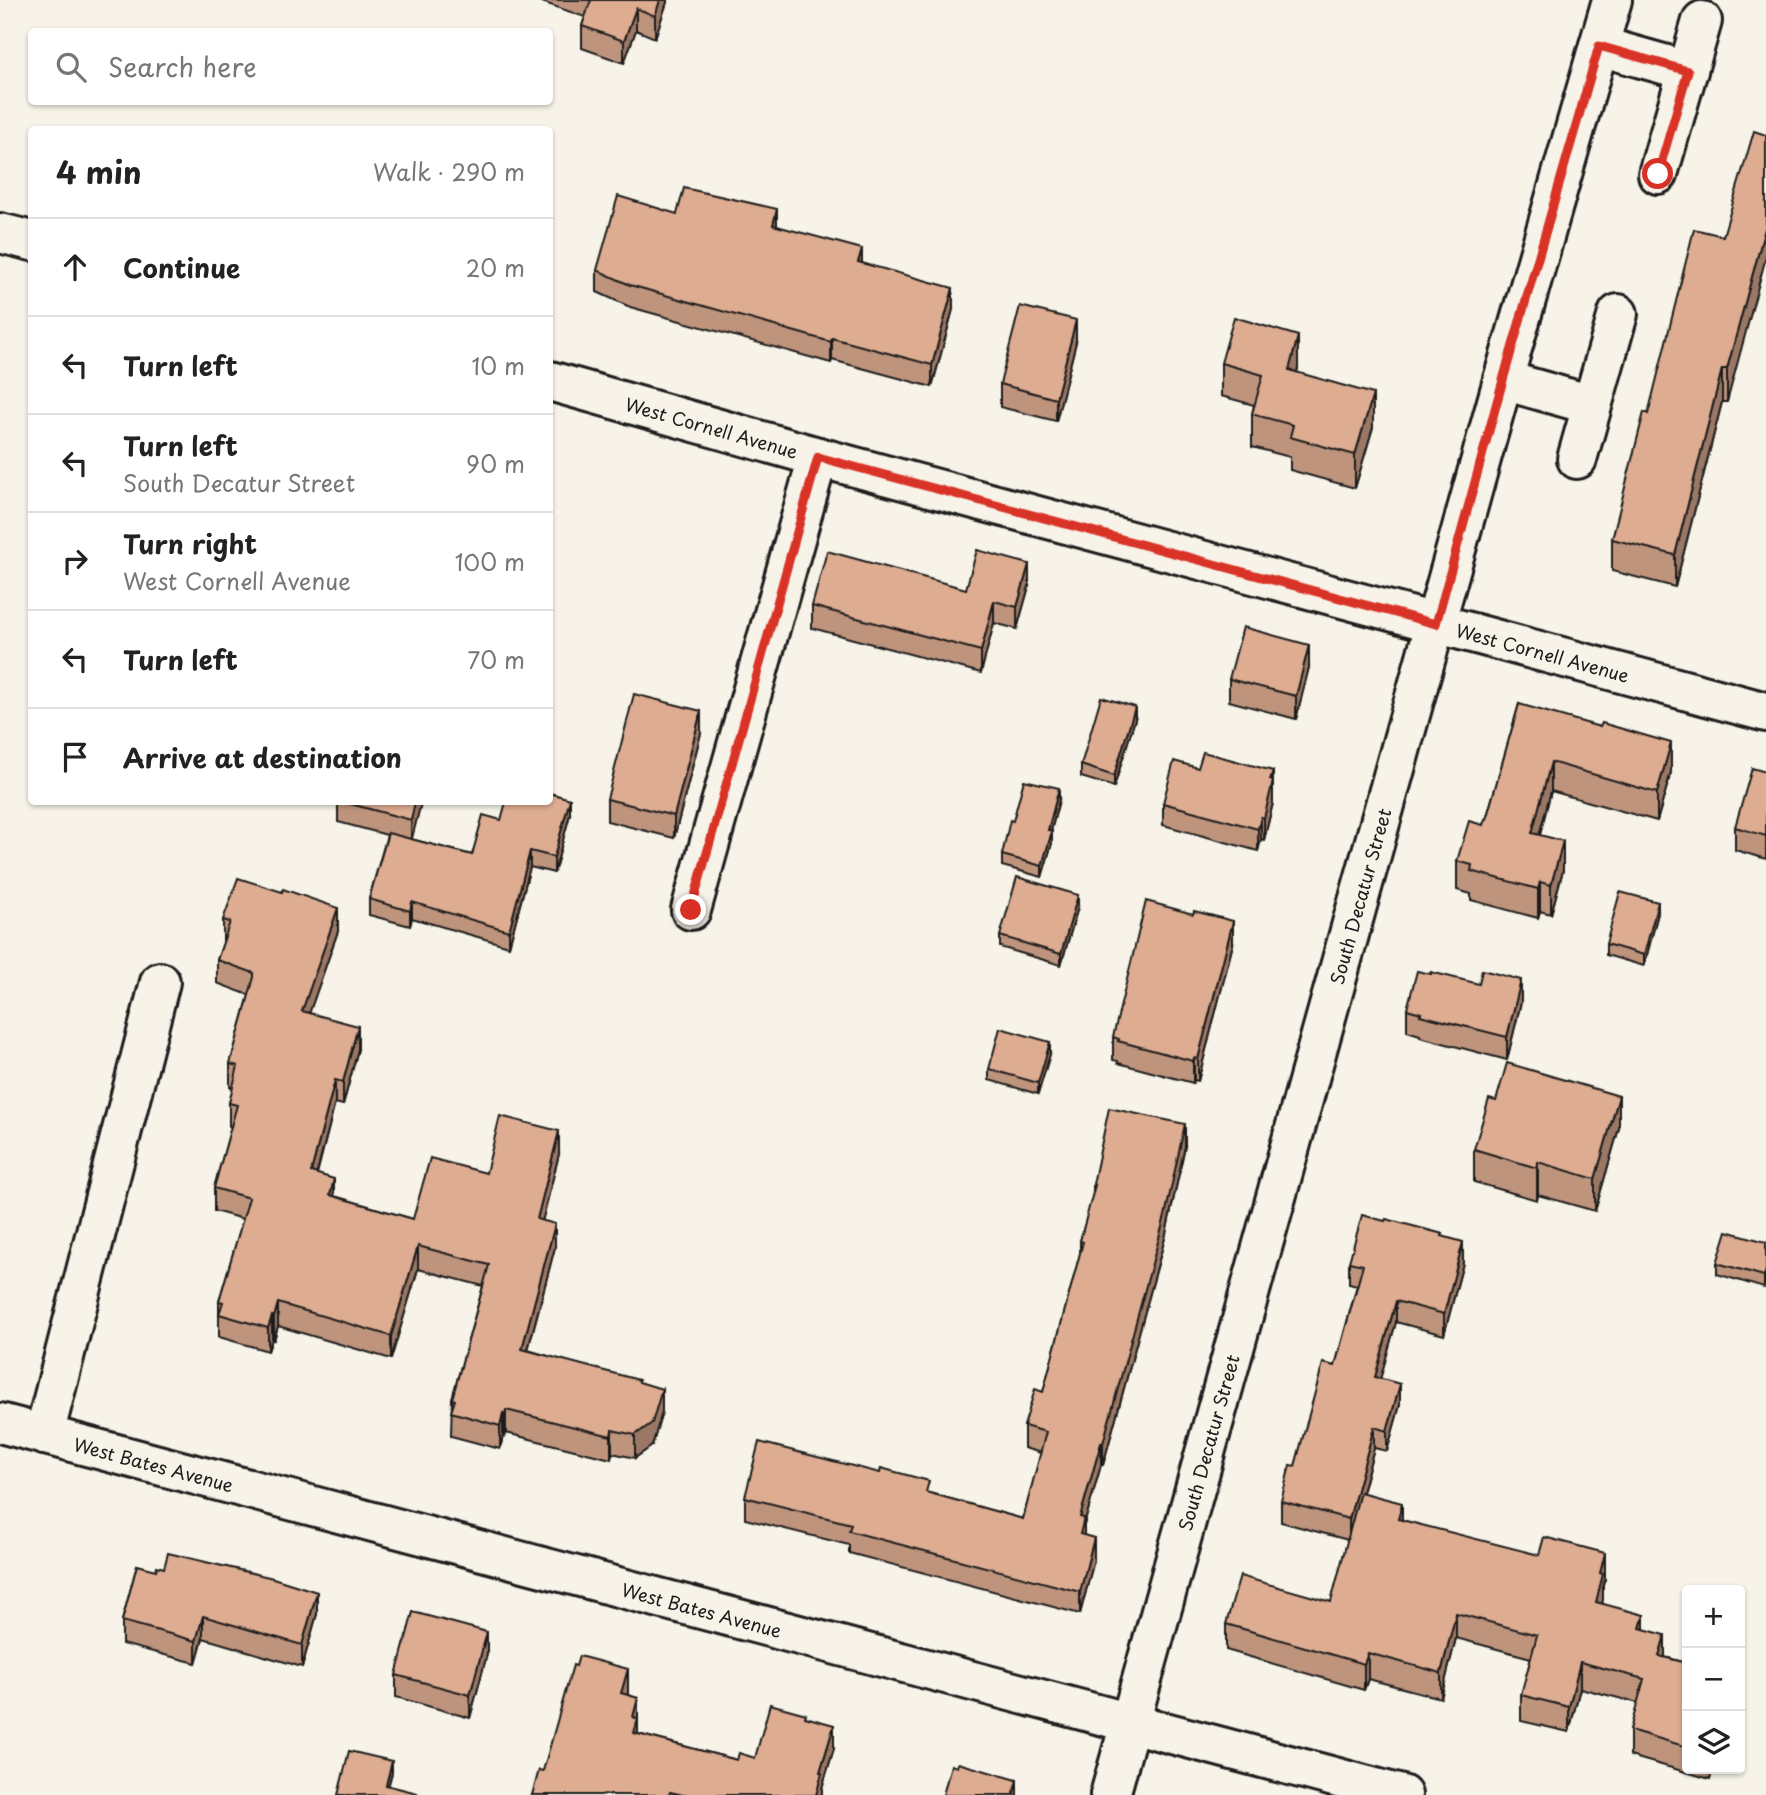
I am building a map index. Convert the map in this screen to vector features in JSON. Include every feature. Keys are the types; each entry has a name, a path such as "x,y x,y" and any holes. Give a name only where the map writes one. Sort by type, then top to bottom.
{"street":[{"name":"South Decatur Street","path":"1110,1795 1503,380 1612,0"},
{"path":"1658,174 1702,21"},
{"path":"1599,46 1688,71"},
{"path":"0,233 28,241"},
{"path":"1577,459 1618,314"},
{"path":"1503,380 1592,405"},
{"name":"West Cornell Avenue","path":"553,382 818,457 1766,712"},
{"path":"691,910 818,457"},
{"path":"44,1435 160,982"},
{"name":"West Bates Avenue","path":"0,1423 1402,1795"}],"building":[{"path":"591,0 660,0 655,16 636,8 624,41 582,26"},
{"path":"1754,131 1766,135 1766,225 1727,369 1722,369 1675,555 1612,539 1644,412 1648,414 1694,229 1723,236"},
{"path":"684,188 777,209 773,225 862,249 858,262 953,288 932,365 832,338 831,342 630,285 597,270 618,196 677,214"},
{"path":"1020,306 1076,320 1056,399 1000,384"},
{"path":"1234,317 1298,336 1289,370 1373,394 1355,455 1290,437 1293,425 1252,414 1263,375 1221,363"},
{"path":"977,550 1029,564 1017,607 994,601 981,651 812,606 827,551 966,589"},
{"path":"1243,627 1309,645 1296,696 1229,679"},
{"path":"634,694 701,711 674,816 607,799"},
{"path":"1101,697 1135,707 1114,776 1081,765"},
{"path":"1519,704 1600,727 1602,723 1671,743 1657,793 1551,762 1532,833 1563,841 1551,885 1540,882 1538,889 1471,871 1472,865 1457,861 1469,821 1483,825 1486,820"},
{"path":"1203,752 1273,771 1264,818 1261,817 1258,829 1163,803 1174,761 1198,768"},
{"path":"1752,768 1766,772 1766,836 1735,827"},
{"path":"1024,780 1059,788 1048,830 1052,831 1042,866 1002,855 1010,820 1013,821"},
{"path":"553,794 570,799 554,857 530,851 509,931 412,902 410,911 369,899 388,833 472,855 483,815 501,820 505,805 553,805"},
{"path":"354,805 414,805 411,820"},
{"path":"1017,877 1078,895 1061,954 1000,936"},
{"path":"238,878 282,892 283,889 338,908 302,1011 358,1026 343,1082 335,1080 311,1172 334,1179 330,1195 413,1219 430,1158 486,1173 500,1116 559,1131 537,1219 555,1224 522,1349 639,1380 662,1389 652,1423 635,1435 612,1430 611,1436 506,1410 500,1426 451,1412 455,1400 452,1399 489,1265 418,1246 391,1336 278,1303 268,1328 219,1314 223,1302 219,1301 249,1198 214,1188 237,1105 229,1103 238,1066 230,1064 254,977 254,973 217,960 230,922 223,920"},
{"path":"1620,892 1658,902 1644,955 1606,944"},
{"path":"1146,901 1193,914 1194,911 1233,921 1198,1059 1194,1058 1193,1061 1118,1041 1119,1039 1113,1037"},
{"path":"1482,970 1521,980 1507,1037 1420,1015 1421,1013 1407,1009 1417,971 1479,984"},
{"path":"1000,1028 1050,1042 1038,1083 989,1069"},
{"path":"1507,1063 1619,1096 1595,1179 1538,1162 1537,1168 1474,1149 1489,1099 1496,1101"},
{"path":"1109,1108 1185,1124 1165,1216 1080,1517 1084,1518 1080,1534 1094,1538 1080,1592 849,1531 851,1524 745,1497 759,1442 880,1473 881,1468 929,1481 926,1492 1023,1519 1046,1432 1024,1426 1035,1389 1043,1392 1083,1242 1080,1241 1095,1185 1093,1184"},
{"path":"1362,1215 1443,1234 1442,1236 1463,1242 1444,1314 1396,1301 1375,1377 1400,1384 1387,1431 1374,1427 1349,1519 1281,1501 1290,1465 1295,1466 1323,1363 1335,1366 1363,1265 1349,1262"},
{"path":"1727,1231 1766,1242 1764,1276 1717,1263"},
{"path":"1360,1492 1402,1503 1398,1519 1539,1555 1544,1537 1605,1553 1596,1602 1644,1615 1640,1628 1665,1635 1659,1656 1682,1662 1682,1746 1630,1730 1644,1679 1580,1662 1569,1707 1521,1695 1537,1635 1456,1613 1441,1673 1368,1653 1364,1664 1226,1624 1240,1576 1331,1602"},
{"path":"168,1553 273,1578 317,1592 302,1645 203,1616 196,1641 122,1621 137,1565 156,1570 157,1566 164,1568"},
{"path":"413,1612 487,1632 470,1695 396,1675"},
{"path":"579,1656 628,1669 621,1693 638,1698 633,1717 638,1719 634,1733 737,1760 739,1753 755,1758 770,1704 834,1725 816,1795 683,1795 670,1792 669,1795 532,1795 539,1770 543,1771 573,1665 576,1666"},
{"path":"349,1751 392,1761 386,1785 417,1793 416,1795 338,1795"},
{"path":"958,1763 1017,1780 1013,1795 943,1795 951,1765 957,1767"}],"route":[{"path":"691,910 818,457 1436,624 1599,46 1688,71 1658,174"}]}
